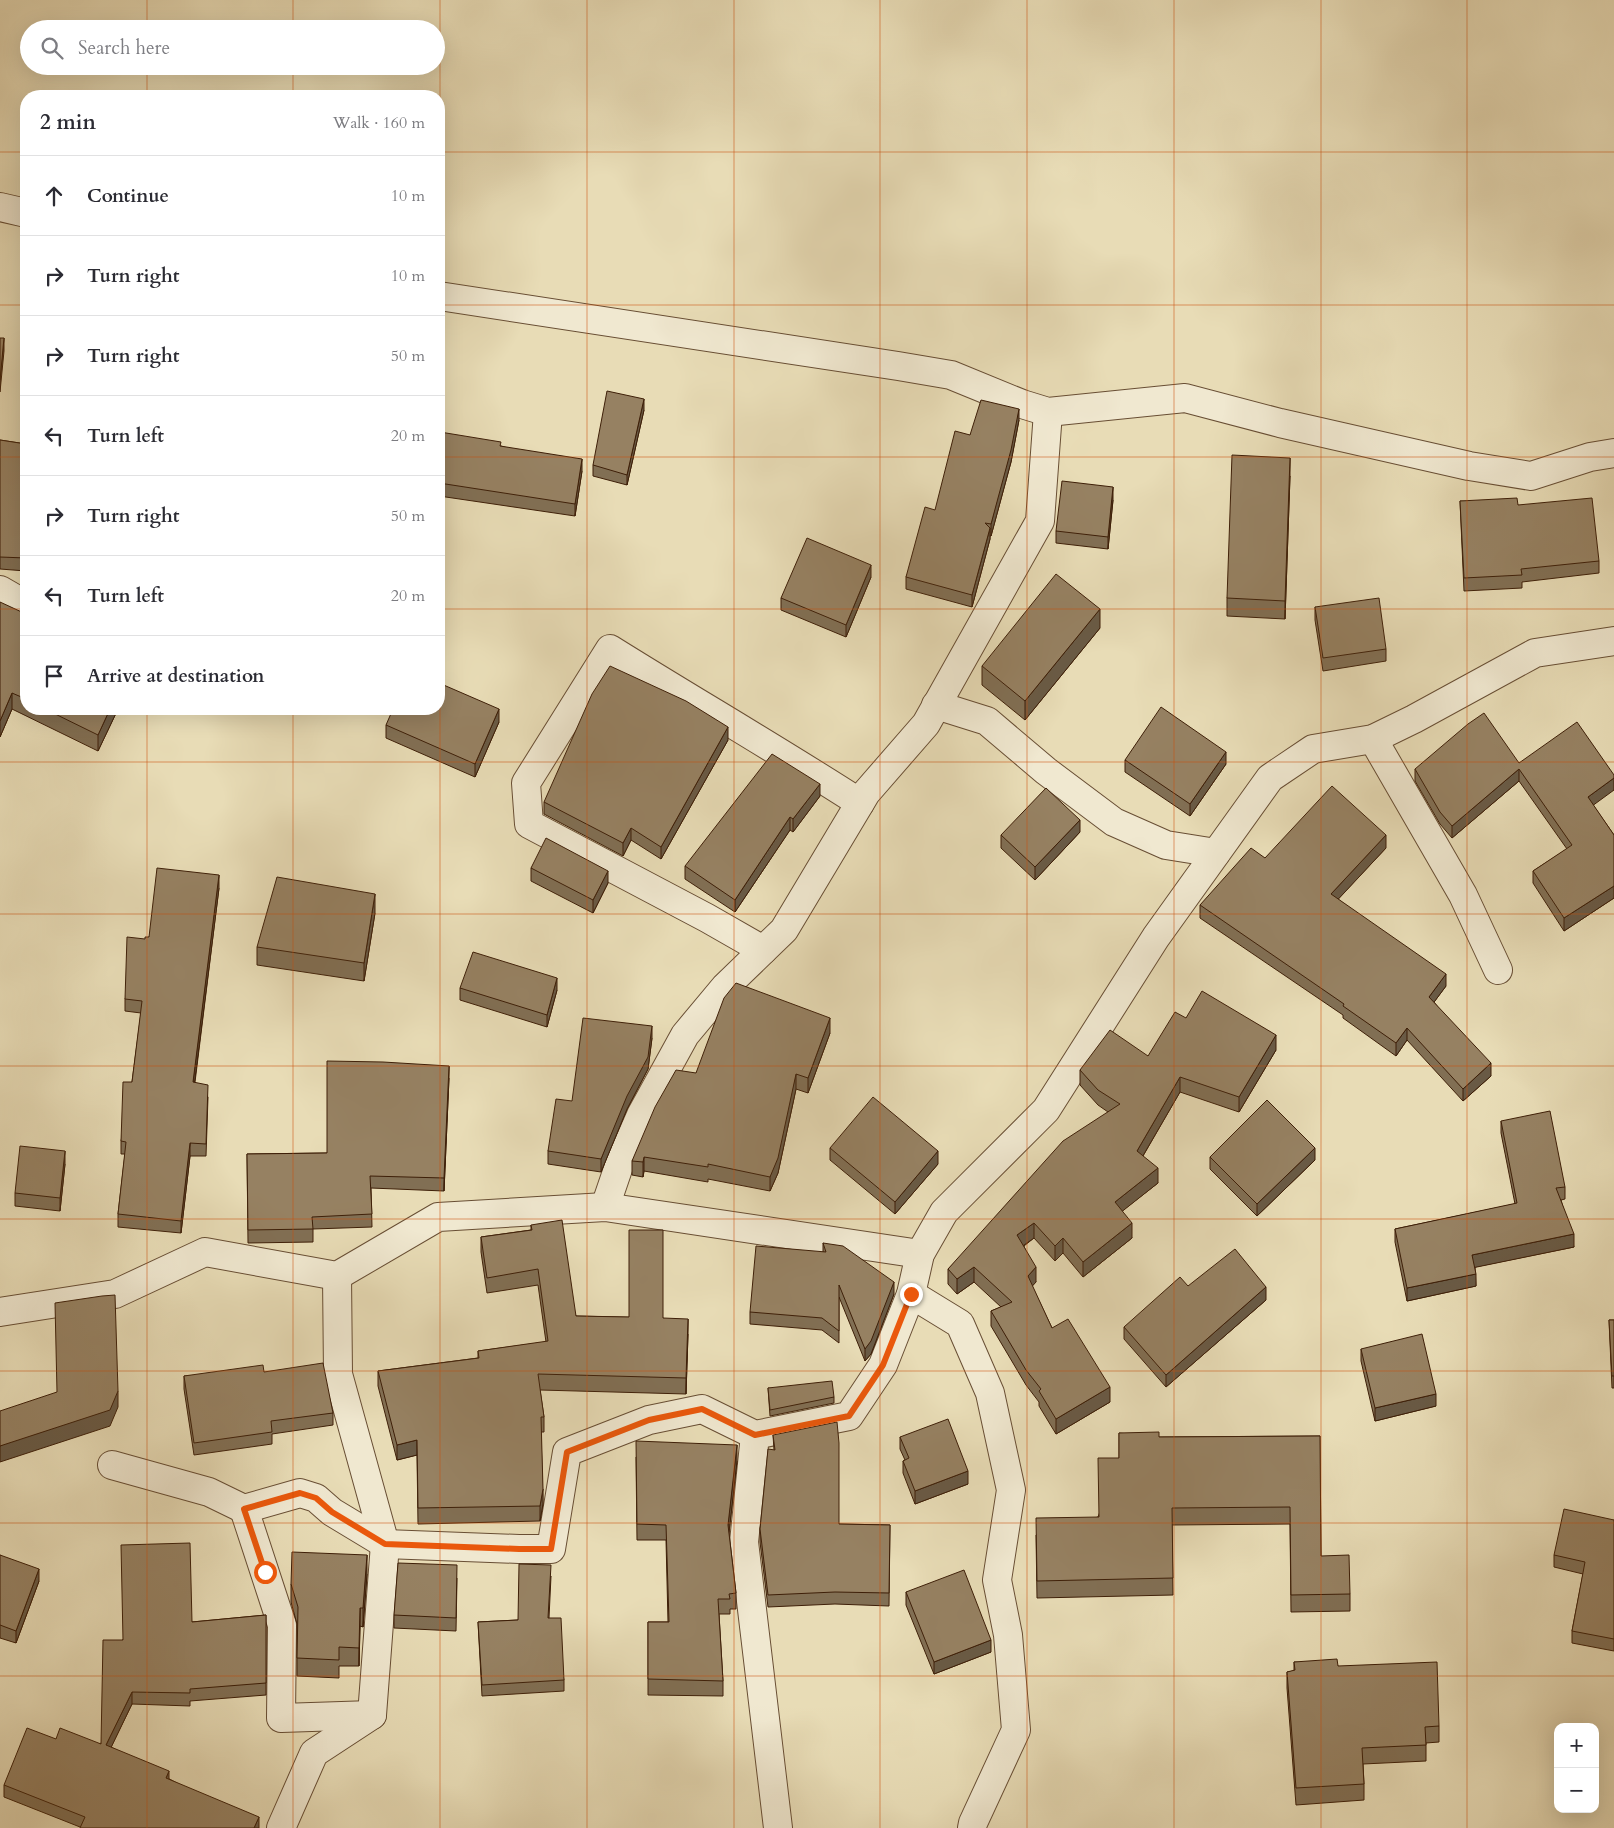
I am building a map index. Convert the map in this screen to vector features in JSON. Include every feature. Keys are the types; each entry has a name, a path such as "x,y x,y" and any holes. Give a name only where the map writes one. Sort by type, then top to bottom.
{"street":[{"path":"0,207 20,212"},
{"path":"445,297 951,375 1022,404 1048,412 1185,398 1280,423 1469,466 1532,476 1590,457 1614,453"},
{"path":"605,1207 620,1163 641,1115 685,1035 725,987 784,930 866,793 926,724 1040,521 1048,412"},
{"path":"0,590 20,602"},
{"path":"112,1464 209,1492 244,1509 300,1493 316,1498 332,1512 385,1544 551,1549 567,1452 649,1420 702,1409 755,1435 849,1416 883,1365 911,1294 920,1254 944,1212 1046,1110 1156,938 1270,778 1313,749 1373,739 1414,719 1535,653 1614,641"},
{"path":"763,950 529,824 526,783 610,649 719,717 800,764 860,803"},
{"path":"936,705 987,721 1046,772 1114,822 1166,845 1216,853"},
{"path":"1373,739 1463,895 1498,970"},
{"path":"0,1312 116,1294 204,1252 336,1276 438,1217 605,1207 920,1254"},
{"path":"336,1276 338,1374 385,1544 372,1715"},
{"path":"911,1294 960,1324 990,1393 1011,1490 997,1580 1008,1635 1016,1730 972,1828"},
{"path":"755,1435 744,1542 778,1828"},
{"path":"244,1509 282,1625 281,1718 372,1715"},
{"path":"281,1828 314,1753 372,1715"}],"building":[{"path":"0,338 4,338 0,380"},
{"path":"607,391 644,399 627,475 593,465"},
{"path":"981,400 1019,409 1011,450 991,524 985,523 990,528 972,595 906,577 925,507 935,510 955,431 970,435"},
{"path":"445,433 501,442 500,446 582,459 575,504 445,484"},
{"path":"0,440 20,443 20,558 0,557"},
{"path":"1232,455 1290,458 1285,601 1227,598"},
{"path":"1062,481 1113,487 1108,537 1056,531"},
{"path":"1517,498 1518,505 1592,498 1599,561 1521,569 1522,575 1464,578 1460,501"},
{"path":"807,538 871,565 846,625 781,598"},
{"path":"1056,574 1100,609 1025,701 982,666"},
{"path":"1379,598 1386,649 1323,658 1315,607"},
{"path":"0,602 20,611 20,696 12,693 0,721"},
{"path":"610,666 686,701 728,727 661,847 631,828 623,843 544,802 592,694"},
{"path":"445,686 499,709 475,764 386,725 390,715 445,715"},
{"path":"1161,707 1226,752 1190,804 1125,760"},
{"path":"1484,713 1519,763 1577,722 1614,775 1614,778 1588,797 1614,835 1614,886 1564,918 1533,871 1572,845 1519,769 1452,826 1440,812 1415,769 1468,724"},
{"path":"57,715 107,715 98,735"},
{"path":"772,754 820,784 793,819 790,817 735,900 685,866"},
{"path":"1332,786 1386,835 1331,894 1446,974 1429,997 1491,1063 1463,1089 1407,1028 1396,1043 1343,1006 1344,1004 1200,905 1251,848 1265,858"},
{"path":"1046,788 1080,820 1035,867 1001,835"},
{"path":"546,838 608,871 593,900 531,868"},
{"path":"157,868 219,875 193,1082 208,1085 206,1144 190,1143 181,1221 118,1214 126,1142 121,1141 123,1082 132,1082 142,1001 125,999 127,937 145,939 145,937 149,937"},
{"path":"277,877 375,894 364,963 257,947"},
{"path":"473,952 557,978 547,1015 460,988"},
{"path":"736,983 830,1018 808,1078 796,1074 778,1158 770,1177 708,1164 708,1167 644,1157 643,1162 632,1161 655,1107 676,1070 696,1073 724,998"},
{"path":"1202,991 1276,1035 1239,1097 1180,1077 1137,1151 1158,1168 1115,1202 1132,1223 1083,1262 1063,1238 1055,1246 1034,1223 1017,1235 1036,1267 1028,1276 1052,1328 1068,1319 1110,1387 1056,1419 1039,1391 1041,1389 1026,1370 991,1311 1012,1302 974,1267 957,1279 948,1269 1063,1141 1120,1104 1098,1090 1080,1070 1110,1030 1148,1056 1175,1012 1186,1018"},
{"path":"583,1018 652,1026 648,1057 627,1096 601,1159 548,1151 556,1099 572,1101"},
{"path":"327,1061 449,1066 444,1178 370,1176 372,1214 312,1217 313,1229 248,1230 247,1154 327,1153"},
{"path":"873,1097 938,1151 895,1202 830,1148"},
{"path":"1267,1100 1315,1148 1257,1204 1210,1157"},
{"path":"1550,1111 1565,1187 1556,1188 1574,1234 1472,1255 1476,1274 1407,1288 1395,1229 1517,1203 1501,1121"},
{"path":"20,1146 65,1151 60,1198 15,1193"},
{"path":"562,1220 576,1316 629,1317 629,1230 663,1230 663,1318 688,1319 686,1378 538,1374 544,1417 541,1417 543,1489 540,1506 418,1508 417,1440 397,1445 378,1371 479,1358 478,1351 548,1341 538,1269 487,1278 481,1237 532,1230 531,1225"},
{"path":"823,1243 843,1246 894,1282 871,1341 865,1349 839,1285 839,1331 822,1318 750,1312 756,1246 826,1252"},
{"path":"1235,1249 1266,1287 1166,1375 1124,1327 1180,1277 1188,1286"},
{"path":"115,1295 118,1391 110,1410 0,1446 0,1411 57,1392 55,1303"},
{"path":"1609,1320 1614,1320 1614,1376 1612,1376"},
{"path":"1422,1334 1436,1394 1375,1408 1361,1349"},
{"path":"323,1363 333,1413 271,1421 272,1432 194,1443 184,1376 263,1365 264,1372"},
{"path":"832,1381 834,1397 770,1410 768,1388"},
{"path":"948,1419 968,1471 915,1491 903,1461 909,1458 900,1437"},
{"path":"837,1422 839,1443 839,1524 890,1525 889,1593 835,1592 768,1595 760,1529 768,1449 775,1450 773,1435"},
{"path":"1159,1432 1159,1437 1320,1436 1321,1556 1349,1555 1350,1594 1291,1595 1290,1507 1172,1508 1173,1578 1037,1581 1036,1518 1099,1517 1098,1458 1119,1458 1119,1433"},
{"path":"636,1441 737,1445 728,1525 736,1593 729,1594 730,1599 718,1599 723,1681 648,1679 648,1622 669,1622 666,1525 637,1524"},
{"path":"1564,1509 1614,1520 1614,1639 1572,1631 1585,1562 1554,1555"},
{"path":"190,1543 192,1622 266,1615 266,1683 190,1689 190,1693 132,1692 106,1745 169,1771 166,1778 259,1817 254,1828 80,1828 85,1817 4,1785 27,1728 56,1739 60,1728 101,1744 103,1640 123,1640 121,1545"},
{"path":"292,1552 367,1555 363,1608 360,1608 359,1648 339,1647 339,1660 297,1658 298,1607 291,1584"},
{"path":"0,1555 39,1569 16,1631 0,1625"},
{"path":"398,1563 457,1565 456,1618 394,1615"},
{"path":"519,1564 551,1565 548,1618 561,1618 564,1680 482,1685 478,1622 518,1620"},
{"path":"964,1570 991,1640 934,1662 906,1592"},
{"path":"1337,1659 1338,1666 1437,1662 1439,1726 1425,1727 1426,1745 1362,1748 1364,1784 1296,1788 1287,1672 1295,1670 1294,1662"}],"route":[{"path":"265,1572 244,1509 300,1493 316,1498 332,1512 385,1544 551,1549 567,1452 649,1420 702,1409 755,1435 849,1416 883,1365 911,1294"}]}
